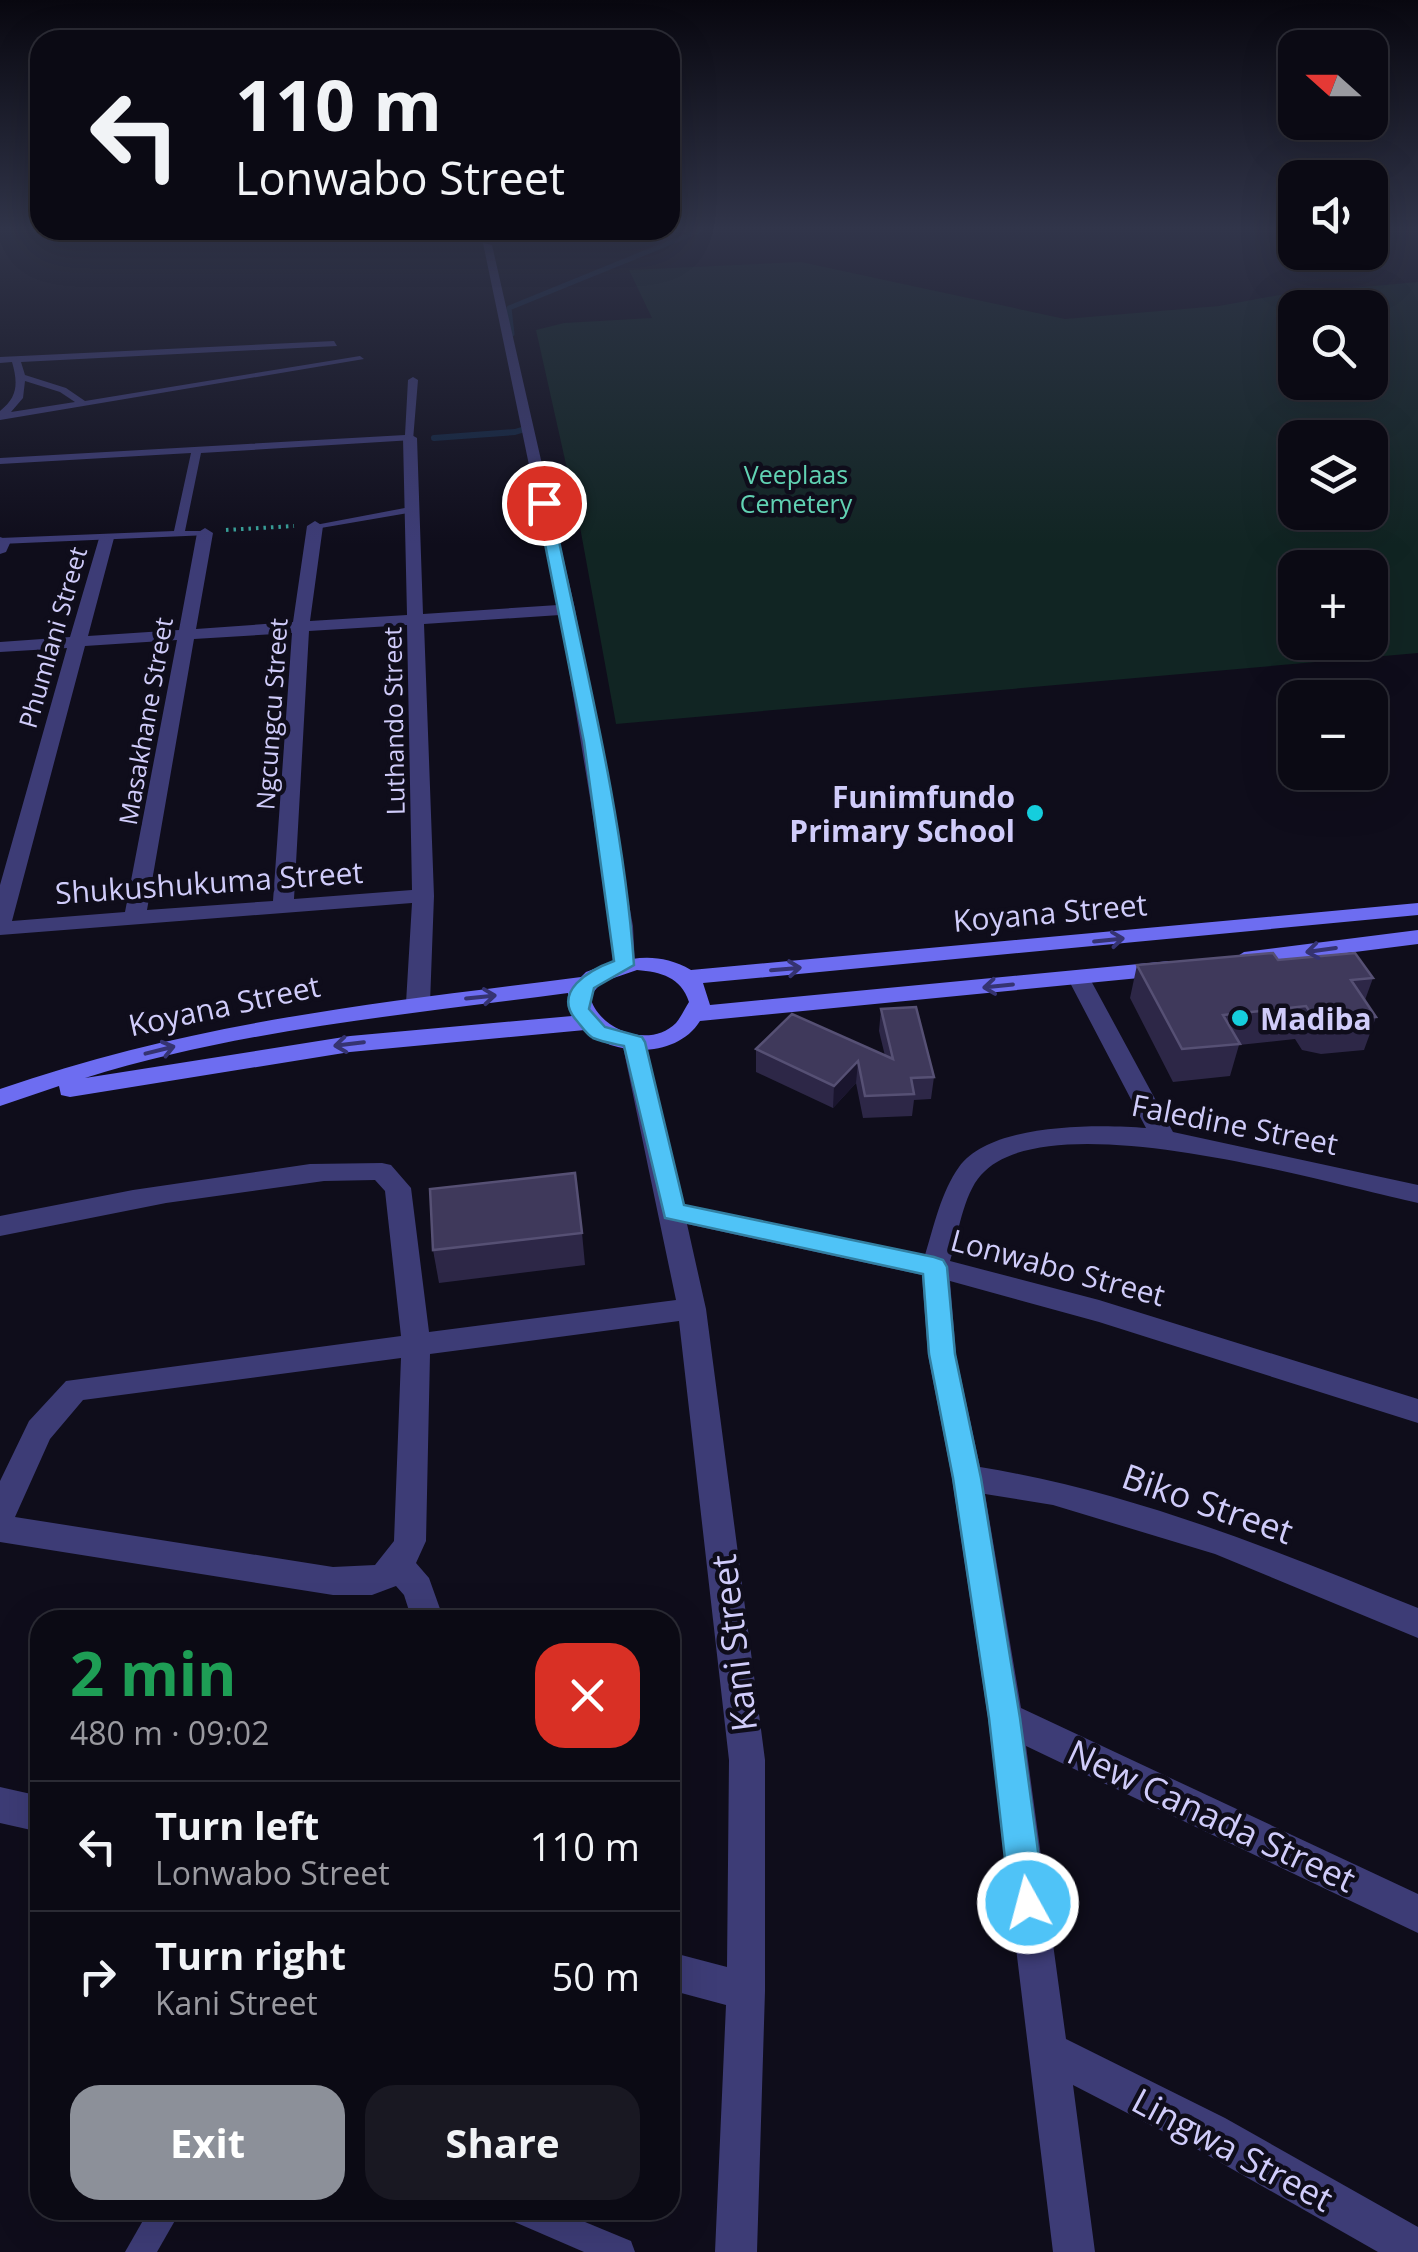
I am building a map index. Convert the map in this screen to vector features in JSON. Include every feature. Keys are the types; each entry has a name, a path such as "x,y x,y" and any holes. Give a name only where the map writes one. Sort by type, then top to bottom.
{"main road":[{"name":"Koyana Street","path":"688,977 1418,910"},
{"path":"697,1014 1078,978 1418,937"},
{"path":"655,964 688,977 698,989 701,1002 697,1014 673,1035 634,1042 598,1032 579,1010 579,997 585,984 598,974 624,965 655,964"},
{"name":"Koyana Street","path":"0,1099 51,1079 200,1040 418,1003 585,984"},
{"name":"Koyana Street","path":"0,1099 350,1044 586,1022"}],"street":[{"path":"507,335 567,609 613,871 624,965"},
{"name":"Luthando Street","path":"410,438 423,896 418,1003"},
{"name":"Ngcungcu Street","path":"283,906 301,626 315,526"},
{"name":"Masakhane Street","path":"135,918 205,532"},
{"name":"Phumlani Street","path":"0,925 106,538"},
{"path":"0,647 567,609"},
{"name":"Shukushukuma Street","path":"0,925 423,896"},
{"path":"1078,978 1164,1139"},
{"name":"Kani Street","path":"634,1042 674,1212 692,1309 747,1760 746,1991 736,2252"},
{"name":"Faledine Street","path":"934,1267 970,1170 998,1150 1045,1139 1104,1132 1164,1139 1418,1194"},
{"path":"0,1226 246,1183 342,1170 382,1172 398,1188 416,1346 410,1541 400,1567 384,1578 334,1581 0,1528"},
{"name":"Lonwabo Street","path":"674,1212 934,1267 1117,1316 1418,1411"},
{"path":"934,1267 942,1354 967,1478 1004,1718 1074,2252"},
{"path":"0,1516 47,1417 59,1401 76,1390 692,1309"},
{"name":"Biko Street","path":"967,1478 1052,1492 1220,1542 1418,1623"},
{"path":"400,1567 418,1588 425,1610"},
{"name":"New Canada Street","path":"1004,1718 1418,1914"},
{"path":"0,1805 30,1812"},
{"path":"680,1974 746,1991"},
{"name":"Lingwa Street","path":"1046,2050 1210,2134 1418,2252"}],"lane":[{"path":"0,360 334,344"},
{"path":"0,417 21,396 22,378 16,359"},
{"path":"0,417 360,359"},
{"path":"22,378 63,390 81,402"},
{"path":"0,461 410,438 413,380"},
{"path":"179,534 196,448"},
{"path":"315,526 410,510"},
{"path":"1,544 205,532"},
{"path":"140,2252 160,2220"},
{"path":"544,2220 620,2252"}],"path":[{"path":"205,532 315,526"}],"green space":[{"name":"Veeplaas Cemetery","path":"537,335 1278,335 1278,400 1388,400 1388,335 1418,335 1418,653 1388,656 1388,550 1278,550 1278,660 1339,660 616,724 580,527"}],"building":[{"path":"1273,953 1278,960 1355,953 1373,978 1351,980 1376,1017 1333,1021 1313,1017 1306,1006 1223,1015 1240,1044 1182,1049 1137,965"},
{"path":"916,1007 934,1077 911,1078 914,1094 865,1096 858,1061 834,1086 756,1049 792,1014 893,1059 881,1009"},
{"path":"575,1173 582,1233 433,1250 430,1189"}],"waterway":[{"path":"434,438 515,432 525,429 528,421"}],"place":[{"name":"Funimfundo Primary School","path":"1035,813"},
{"name":"Madiba","path":"1240,1018"}],"route":[{"path":"544,503 592,742 622,926 624,965 598,974 585,984 579,1010 598,1032 634,1042 674,1212 934,1267 942,1354 967,1478 1028,1903"}]}
